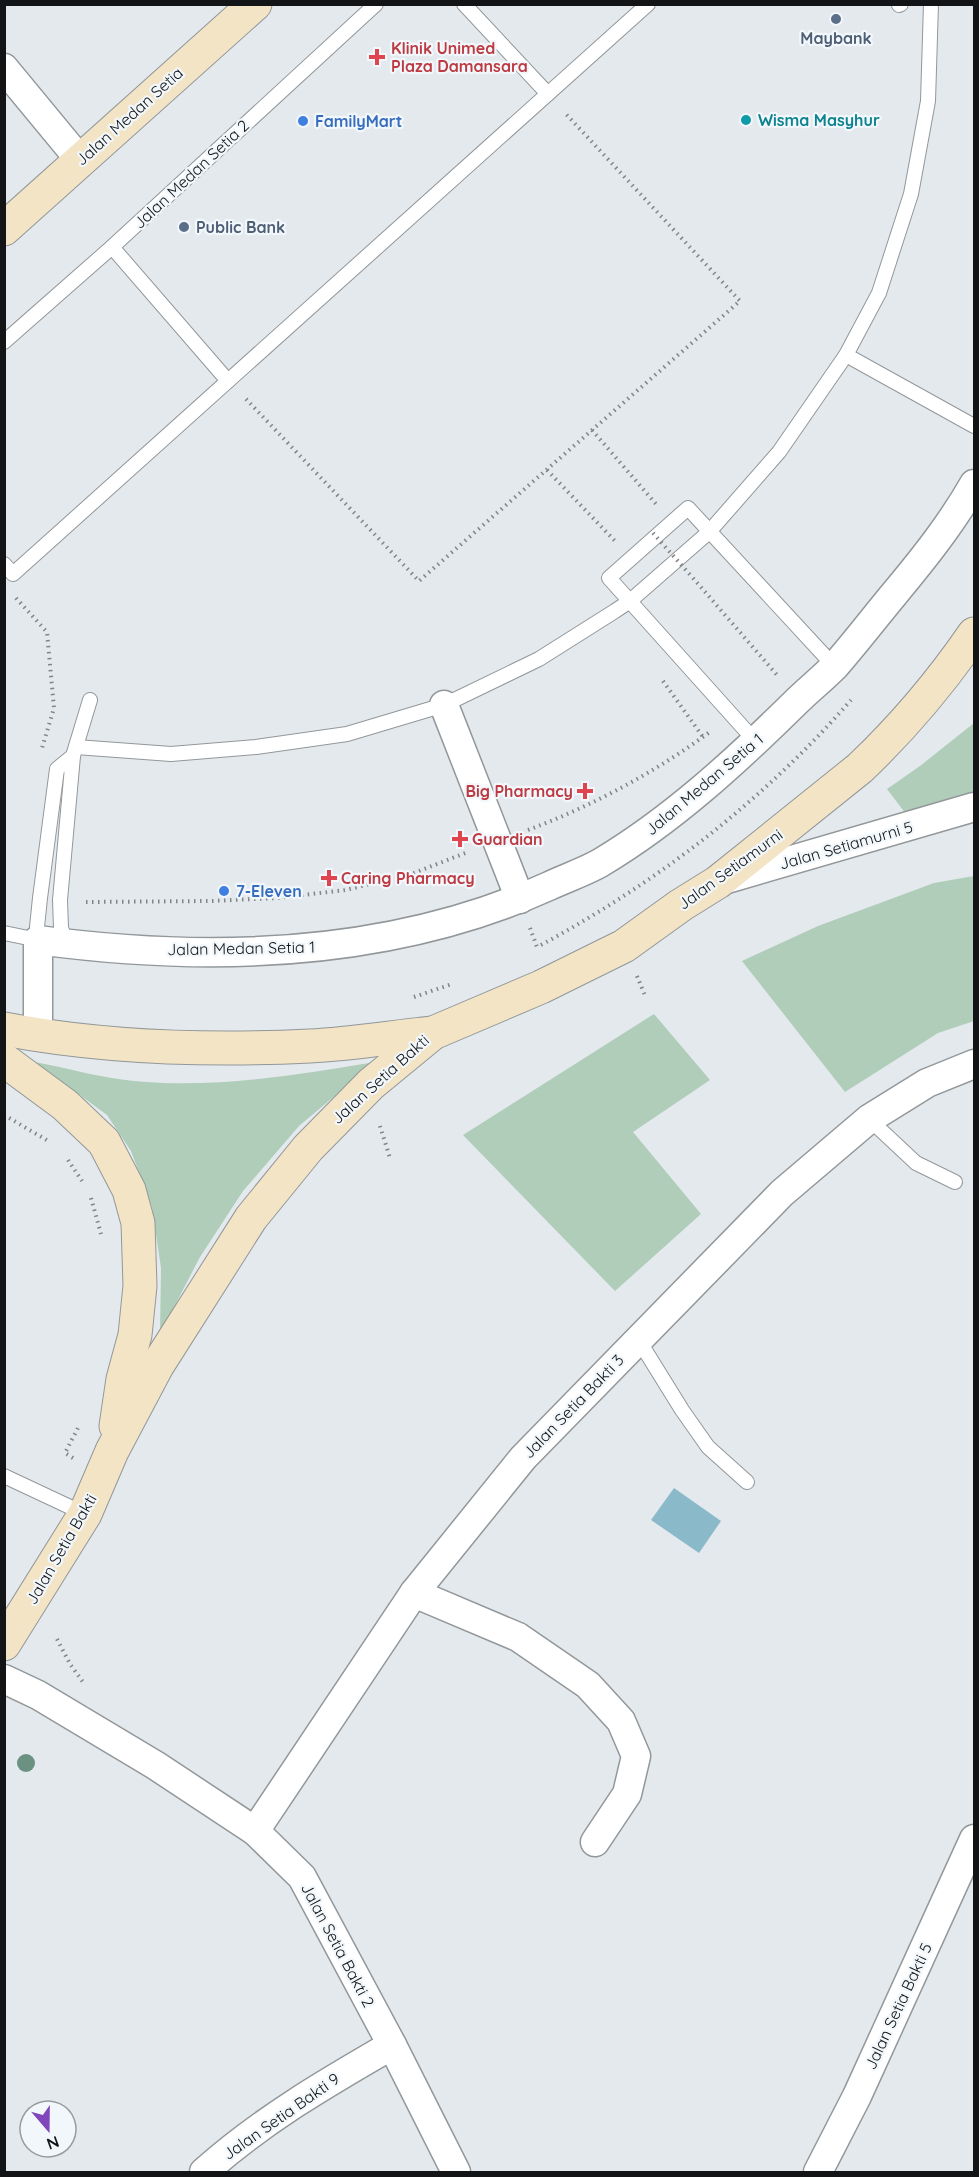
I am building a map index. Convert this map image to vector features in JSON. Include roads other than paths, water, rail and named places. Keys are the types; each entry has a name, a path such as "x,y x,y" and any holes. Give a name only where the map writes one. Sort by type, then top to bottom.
{"street":[{"name":"Jalan Medan Setia","path":"4,229 255,4"},
{"path":"4,68 80,160"},
{"name":"Jalan Medan Setia 1","path":"39,940 67,944 185,951 319,948 371,940 453,921 524,910 657,826 756,742 834,666 928,554 975,484"},
{"name":"Jalan Setiamurni","path":"433,1033 541,987 624,946 718,882 869,760 955,662 975,634"},
{"path":"444,705 524,910"},
{"name":"Jalan Setiamurni 5","path":"718,882 975,807"},
{"path":"38,1035 39,940"},
{"name":"Jalan Setia Bakti","path":"4,1029 76,1041 192,1047 311,1046 433,1033"},
{"name":"Jalan Setia Bakti","path":"4,1644 86,1514 107,1463 157,1366 251,1218 308,1148 371,1084 433,1033"},
{"name":"Jalan Setia Bakti","path":"4,1060 65,1105 104,1142 129,1190 138,1223 140,1286 135,1335 123,1379 107,1463"},
{"name":"Jalan Setia Bakti 3","path":"255,1831 414,1593 523,1458 782,1193 869,1119 927,1083 975,1064"},
{"path":"414,1593 518,1637 588,1686 621,1721 636,1756 627,1794 595,1842"},
{"name":"Jalan Setia Bakti 2","path":"4,1679 38,1695 145,1759 255,1831 302,1877 392,2044 456,2172"},
{"name":"Jalan Setia Bakti 5","path":"818,2172 857,2096 975,1839"},
{"name":"Jalan Setia Bakti 9","path":"204,2172 230,2149 308,2093 392,2044"}],"lane":[{"name":"Jalan Medan Setia 2","path":"4,342 112,247 376,4"},
{"path":"464,4 548,94"},
{"path":"4,564 13,574 648,4"},
{"path":"4,933 39,940 37,927 40,898 57,769 74,752 171,754 256,747 347,734 444,705 539,659 630,601 709,532 779,452 846,355 879,293 911,194 928,101 931,4"},
{"path":"112,247 228,381"},
{"path":"846,355 975,426"},
{"path":"756,742 609,578 688,508 834,666"},
{"path":"67,944 61,928 60,900 74,752 90,700"},
{"path":"869,1119 916,1163 955,1182"},
{"path":"638,1339 708,1447 747,1482"},
{"path":"4,1476 86,1514"}],"water":[{"path":"674,1488 721,1521 699,1553 651,1520"}],"place":[{"name":"Maybank","path":"836,19"},
{"name":"Klinik Unimed Plaza Damansara","path":"377,57"},
{"name":"Wisma Masyhur","path":"746,120"},
{"name":"FamilyMart","path":"303,121"},
{"name":"Public Bank","path":"184,227"},
{"name":"Big Pharmacy","path":"585,791"},
{"name":"Guardian","path":"460,839"},
{"name":"Caring Pharmacy","path":"329,878"},
{"name":"7-Eleven","path":"224,891"}]}
